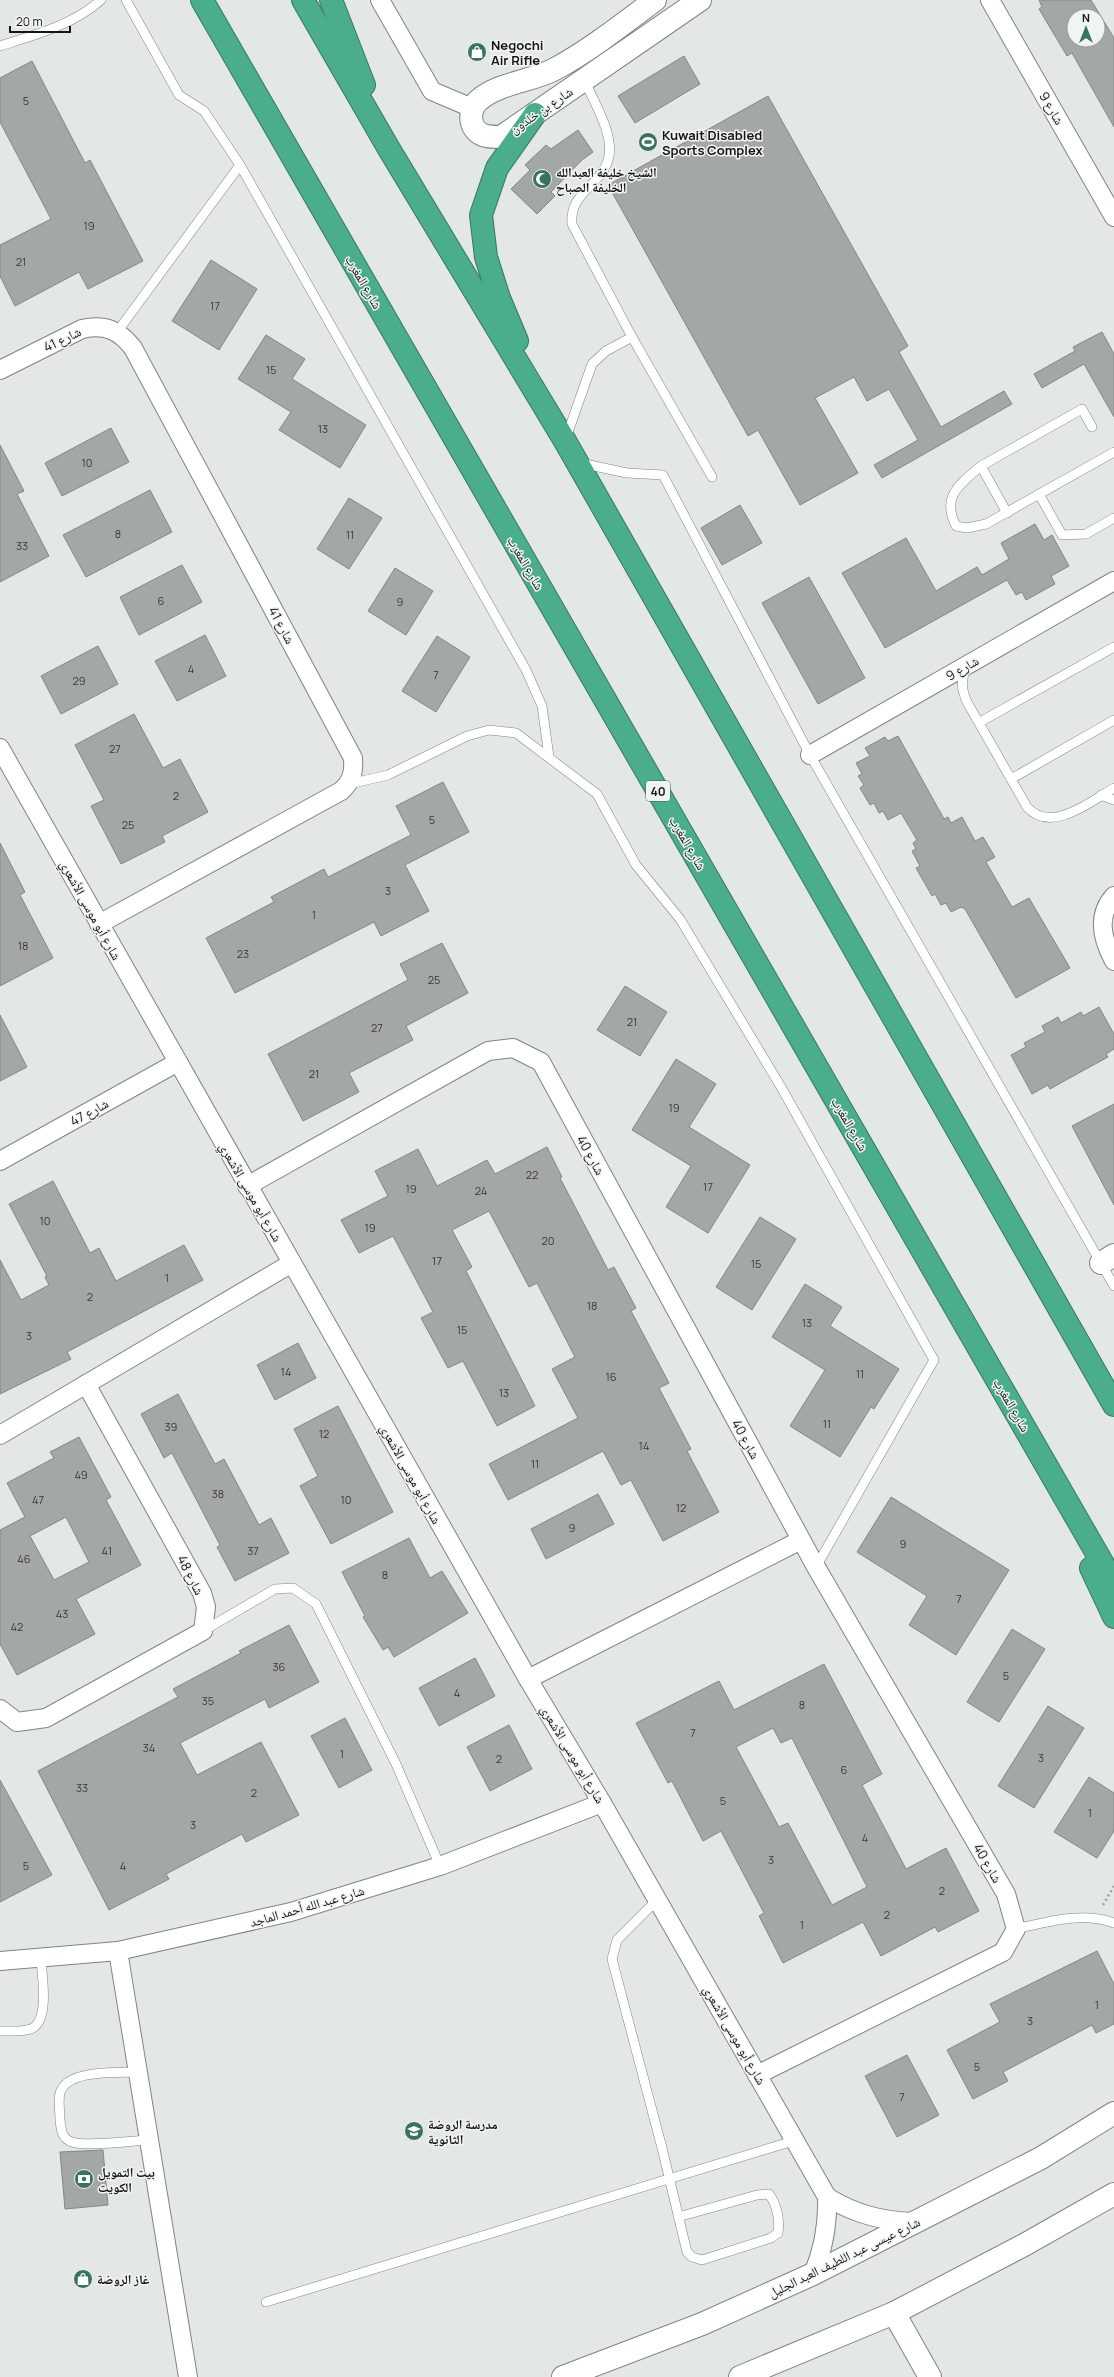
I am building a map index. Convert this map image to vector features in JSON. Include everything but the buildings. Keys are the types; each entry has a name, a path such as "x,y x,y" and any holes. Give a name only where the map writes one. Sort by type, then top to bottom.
{"highway":[{"path":"303,0 389,149 565,441 1114,1405"},
{"path":"331,0 389,149"},
{"name":"شارع المغرب","path":"202,2 1114,1583"},
{"path":"535,114 497,168 481,215 486,257 499,298 553,423"},
{"path":"1043,1459 1114,1617"}],"main road":[{"name":"شارع بن خلدون","path":"655,0 554,70 502,88 479,99 472,108 471,117 473,126 483,135 501,137 585,81 700,0"},
{"name":"شارع عيسى عبد اللطيف العبد الجليل","path":"563,2377 702,2324 813,2274 1041,2158 1114,2113"},
{"path":"740,2377 894,2312 1024,2245 1114,2194"},
{"path":"894,2312 930,2377"}],"street":[{"path":"380,0 432,92 472,108"},
{"name":"شارع 9","path":"990,0 1114,217"},
{"name":"شارع 41","path":"0,370 82,329 94,326 108,328 125,338 133,348 349,748 353,758 354,772 350,784"},
{"name":"شارع 9","path":"810,755 1114,581"},
{"name":"شارع أبو موسى الأشعري","path":"0,748 247,1186 528,1679 602,1803 793,2141 827,2197 868,2217 891,2221 914,2222"},
{"path":"99,924 341,791 350,784"},
{"path":"1114,896 1107,904 1101,925 1104,944 1114,961"},
{"name":"شارع 40","path":"247,1186 488,1052 513,1048 541,1062 816,1567 1006,1894 1016,1929"},
{"name":"شارع 47","path":"0,1161 178,1062"},
{"path":"0,1435 292,1263"},
{"name":"شارع 48","path":"86,1384 202,1593 206,1608 203,1631"},
{"path":"528,1679 801,1540"},
{"path":"0,1709 17,1722 46,1718 203,1631"},
{"name":"شارع عبد الله أحمد الماجد","path":"0,1961 118,1951 291,1912 440,1866 602,1803"},
{"path":"757,2075 1003,1952 1016,1929"},
{"path":"118,1951 188,2377"},
{"path":"813,2274 821,2256 826,2237 827,2197"}],"lane":[{"path":"0,46 48,32 92,8 101,0"},
{"path":"126,0 179,95 204,111 240,165 526,670 542,706 549,757"},
{"path":"585,81 607,134 609,156 602,173 573,206 572,224 632,336 712,477"},
{"path":"117,332 240,165"},
{"path":"565,441 592,364 606,351 632,336"},
{"path":"1092,427 1082,409 981,466 961,483 950,498 950,514 956,526 967,528 986,524 1114,452"},
{"path":"577,463 627,473 663,475 810,755 1108,1259 1114,1286"},
{"path":"981,466 1007,513"},
{"path":"1039,494 1062,535 1086,534 1114,518"},
{"path":"980,722 1114,647"},
{"path":"969,664 962,676 962,685 967,702 980,722 1027,807 1034,815 1042,818 1055,818 1064,815 1114,788"},
{"path":"1011,779 1114,720"},
{"path":"350,784 388,775 467,736 489,730 516,733 597,794 636,865 680,919 781,1087 934,1360 816,1567"},
{"path":"1101,795 1114,800"},
{"path":"203,1631 275,1589 294,1588 316,1604 396,1764 440,1866"},
{"path":"657,1900 617,1940 612,1958 669,2178 678,2217 687,2252 692,2257 702,2260 771,2238 778,2233 779,2225 775,2202 769,2194 757,2195 678,2217"},
{"path":"1016,1929 1053,1920 1083,1917 1114,1923"},
{"path":"0,2031 28,2030 38,2024 41,2019 43,2008 41,1958"},
{"path":"137,2072 80,2076 68,2081 60,2092 59,2098 61,2131 67,2139 79,2143 148,2140"},
{"path":"266,2302 793,2141"}],"path":[{"path":"1094,1919 1114,1886"}],"place":[{"name":"Negochi Air Rifle","path":"477,52"},
{"name":"Kuwait Disabled Sports Complex","path":"648,142"},
{"name":"الشيخ خليفة العبدالله الخليفة الصباح","path":"542,179"},
{"name":"مدرسة الروضة الثانوية","path":"414,2131"},
{"name":"بيت التمويل الكويت","path":"84,2179"},
{"name":"غاز الروضة","path":"83,2279"}]}
